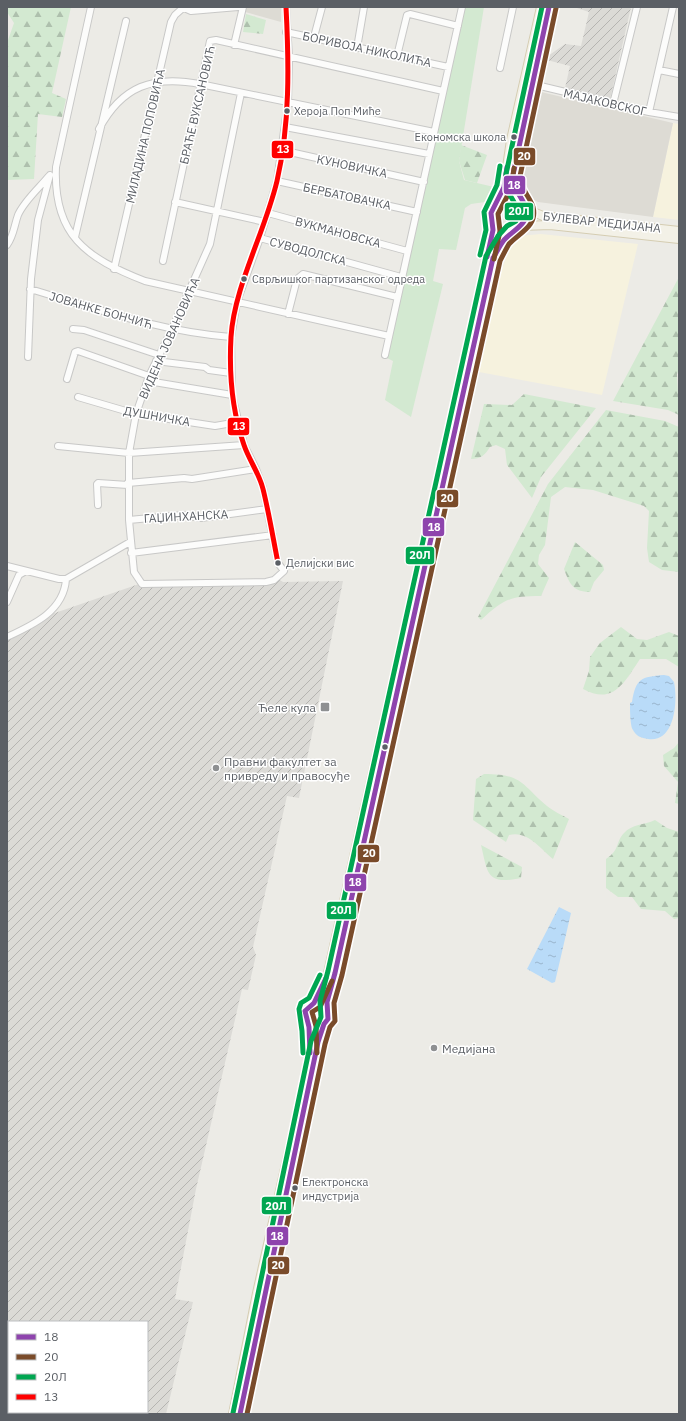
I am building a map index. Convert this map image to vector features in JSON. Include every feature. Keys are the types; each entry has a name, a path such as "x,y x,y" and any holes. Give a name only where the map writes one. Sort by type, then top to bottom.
{"main road":[{"path":"233,1414 257,1293 309,1062 308,1024 305,1018 305,1011 314,1003 328,973 492,239 492,207 498,200 504,187 510,140 541,7"},
{"path":"240,1414 318,1042 324,1024 329,1016 326,1007 493,258 502,242 525,221 526,210 519,200 513,186 513,175 549,7"},
{"path":"498,200 509,196 519,200"},
{"name":"БУЛЕВАР МЕДИЈАНА","path":"526,210 542,216 679,231"},
{"path":"493,223 502,230 512,232"},
{"name":"БУЛЕВАР МЕДИЈАНА","path":"521,226 550,225 679,239"},
{"path":"314,1003 321,1003 326,1007"},
{"path":"308,1024 314,1027 324,1024"}],"street":[{"path":"91,7 56,167 55,188 58,204 63,219 75,237 93,256 114,269 145,281 389,336"},
{"path":"183,7 191,11 238,7"},
{"name":"МИЛАДИНА ПОПОВИЋА","path":"114,269 171,22 175,15 183,7"},
{"path":"234,45 243,7"},
{"path":"131,553 273,535 256,469 244,445 232,395 231,337 238,302 260,238 277,181 288,102 289,57 286,32 286,7"},
{"path":"314,37 322,7"},
{"path":"358,48 364,7"},
{"path":"385,355 401,277 424,182 462,7"},
{"path":"500,68 513,7"},
{"path":"613,104 637,7"},
{"path":"649,112 673,7"},
{"path":"397,56 407,14 458,26"},
{"path":"75,237 99,129 126,21"},
{"name":"БОРИВОЈА НИКОЛИЋА","path":"286,32 448,67"},
{"name":"БРАЋЕ ВУКСАНОВИЋ","path":"163,261 210,41 216,40 444,91"},
{"path":"659,70 679,74"},
{"path":"99,129 107,114 117,102 135,90 158,82 183,80 434,132"},
{"name":"МАЈАКОВСКОГ","path":"532,84 613,104 679,117"},
{"name":"ВИДЕНА ЈОВАНОВИЋА","path":"241,93 210,244 148,379 136,414 129,453 128,484 130,542 134,572 142,584 266,582 274,580 284,571 278,563 273,535"},
{"path":"285,127 429,154"},
{"name":"КУНОВИЧКА","path":"281,150 424,182"},
{"path":"7,245 15,231 18,216 22,209 56,167"},
{"path":"28,357 30,289 38,220 50,175"},
{"name":"БЕРБАТОВАЧКА","path":"277,181 417,212"},
{"path":"175,202 265,222"},
{"name":"ВУКМАНОВСКА","path":"268,213 407,251"},
{"name":"СУВОДОЛСКА","path":"260,238 401,277"},
{"path":"288,314 297,279 303,274 397,297"},
{"name":"ЈОВАНКЕ БОНЧИЋ","path":"30,289 166,329 201,335 231,337"},
{"path":"73,330 84,330 158,358 205,367 209,370 231,374"},
{"path":"67,379 75,352 78,351 148,379 232,395"},
{"name":"ДУШНИЧКА","path":"78,397 136,414 215,426 238,422"},
{"path":"58,446 129,453 244,445"},
{"path":"98,505 98,483 128,484 184,478 192,479 256,469"},
{"name":"ГАЏИНХАНСКА","path":"129,520 182,516 201,518 267,509"},
{"path":"7,566 59,579 66,579 130,542"},
{"path":"7,602 19,575 26,571"},
{"path":"7,637 27,628 54,608 60,601 66,579"}],"shaded area":[{"path":"243,7 281,7 281,22 242,11"},
{"path":"574,7 631,7 610,99 565,88 570,66 547,60 548,56 565,44 581,46 589,12"},
{"path":"541,92 673,123 653,217 538,202 530,198 525,190 522,179"},
{"path":"673,123 679,124 679,220 653,217"},
{"path":"541,234 638,244 602,395 479,372 501,272 511,244 519,236"},
{"path":"280,580 283,582 343,581 299,798 287,796 253,947 256,955 248,990 242,989 196,1189 175,1299 193,1302 166,1414 7,1414 7,639 29,630 52,614 139,584 266,582"}],"green space":[{"path":"7,7 71,7 52,93 66,99 62,117 38,114 34,179 7,180 7,43 14,23 7,12"},
{"path":"463,7 484,7 459,161 464,180 494,187 499,185 492,201 471,204 465,208 456,250 439,249 433,281 443,284 411,417 385,400 393,361 385,357"},
{"path":"246,14 266,20 263,34 243,32"},
{"path":"461,145 487,155 477,183 465,180 459,161"},
{"path":"679,277 679,370 677,374 679,415 668,410 613,401"},
{"path":"524,394 596,408 541,477 532,498 507,465 505,449 496,445 490,447 480,457 471,459 484,404 512,405"},
{"path":"606,410 665,421 679,427 679,572 662,570 649,562 647,548 649,511 644,506 593,490 565,487 551,497 545,545 539,555 538,564 549,578 541,596 522,597 508,600 496,607 481,620 478,617 548,484"},
{"path":"575,542 603,565 604,570 594,582 590,592 584,592 572,586 564,569"},
{"path":"621,627 637,639 647,640 669,632 679,636 679,667 666,659 640,659 624,683 611,693 603,695 583,689 589,671 590,657 600,643"},
{"path":"679,742 679,804 675,803 678,782 664,766 663,755 674,748"},
{"path":"484,774 497,774 514,778 526,786 549,808 569,819 553,859 527,837 516,834 509,835 506,842 473,820 476,779"},
{"path":"655,820 667,828 679,832 679,918 674,919 665,911 641,909 632,897 618,897 606,888 606,859 613,853 621,837 627,830 634,826"},
{"path":"481,845 522,867 521,878 501,880 490,875 485,863"}],"water":[{"path":"664,675 669,676 674,682 675,709 673,719 669,728 664,734 657,738 648,739 641,737 634,732 631,721 630,703 632,702 635,688 641,680 645,678"},
{"path":"559,907 571,913 555,982 552,983 527,969"}],"transit line":[{"name":"13","path":"278,563 263,489 244,445 237,419 232,392 230,351 233,318 238,299 272,200 281,160 288,94 286,7"},
{"name":"20Л","path":"233,1413 311,1041 321,1017 320,1001 328,971 486,256 498,236 507,226 516,221 519,211 506,188 506,174 542,7"},
{"name":"18","path":"240,1414 318,1042 324,1024 328,1019 327,1002 335,973 493,258 504,240 523,223 527,214 524,204 514,186 513,175 549,7"},
{"name":"20","path":"247,1414 325,1044 330,1027 335,1021 334,1003 342,975 500,261 509,244 527,228 533,219 533,207 521,185 520,176 556,8"},
{"name":"20Л","path":"480,255 486,230 484,212 497,185 500,166"},
{"name":"18","path":"487,257 493,230 491,213 504,187 507,167"},
{"name":"20","path":"494,259 500,231 498,214 511,189 514,168"},
{"name":"20Л","path":"303,1053 299,1009 301,1003 309,998 320,975"},
{"name":"18","path":"310,1053 309,1027 305,1011 314,1003 326,978"},
{"name":"20","path":"317,1053 316,1026 312,1012 320,1007 332,981"}],"place":[{"name":"Хероја Поп Миће","path":"287,111"},
{"name":"Економска школа","path":"514,137"},
{"name":"Сврљишког партизанског одреда","path":"244,279"},
{"name":"Делијски вис","path":"278,563"},
{"name":"Ћеле кула","path":"325,707"},
{"name":"Правни факултет за привреду и правосуђе","path":"216,768"},
{"name":"Медијана","path":"434,1048"},
{"name":"Електронска индустрија","path":"295,1188"}]}
